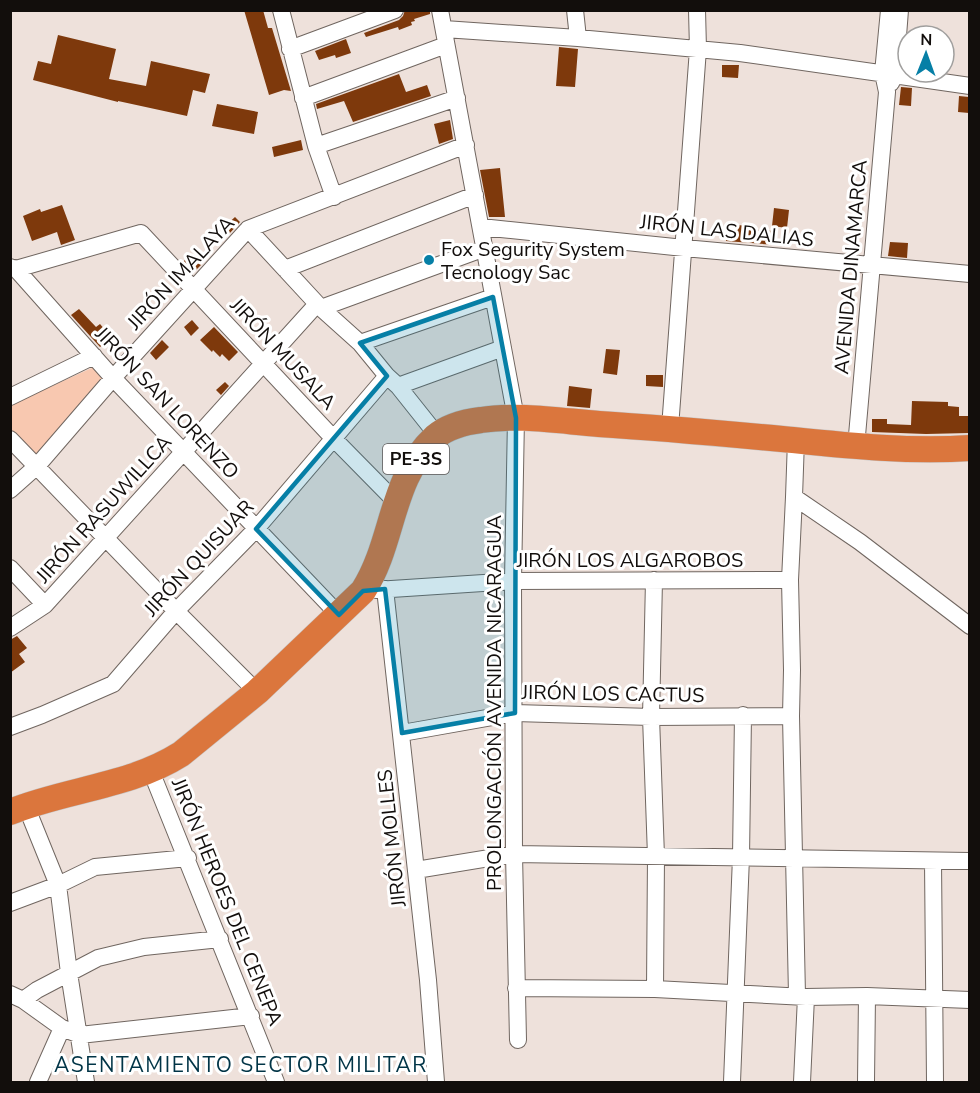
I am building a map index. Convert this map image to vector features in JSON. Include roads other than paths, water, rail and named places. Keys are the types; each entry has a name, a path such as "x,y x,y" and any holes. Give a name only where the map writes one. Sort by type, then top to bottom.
{"highway":[{"name":"PE-3S","path":"18,809 151,771 181,754 257,692 339,615 374,590 374,573 405,477 417,456 437,435 452,426 482,420 516,418 670,428 856,447 969,448"}],"street":[{"path":"281,10 316,146 334,197"},
{"path":"290,49 395,10"},
{"name":"PROLONGACIÓN AVENIDA NICARAGUA","path":"441,10 516,418 513,581 514,854 518,1040"},
{"path":"575,10 578,38"},
{"path":"670,428 698,49 697,10"},
{"name":"AVENIDA DINAMARCA","path":"889,10 889,74"},
{"name":"AVENIDA DINAMARCA","path":"856,447 887,92 900,10"},
{"path":"303,98 445,37 578,38 740,53 969,87"},
{"path":"316,146 457,98"},
{"name":"JIRÓN IMALAYA","path":"10,490 37,466 249,229 466,146"},
{"path":"285,269 475,195"},
{"name":"JIRÓN LAS DALIAS","path":"481,227 969,274"},
{"path":"249,229 319,306 360,343 437,435"},
{"name":"JIRÓN MUSALA","path":"13,268 141,233 396,502"},
{"path":"319,306 485,248"},
{"name":"JIRÓN SAN LORENZO","path":"13,268 184,453 339,615"},
{"path":"360,343 493,297"},
{"name":"JIRÓN RASUWILLCA","path":"10,628 45,605 319,306"},
{"path":"392,381 503,348"},
{"path":"10,397 94,356"},
{"name":"JIRÓN QUISUAR","path":"10,727 113,684 176,611 256,529 334,439 392,381"},
{"path":"10,439 257,692"},
{"path":"796,440 790,580 792,670 790,716 794,857 802,996 802,1083"},
{"path":"794,497 860,542 969,626"},
{"path":"10,568 45,605"},
{"path":"654,580 651,717 656,856 656,989"},
{"name":"JIRÓN LOS ALGAROBOS","path":"374,590 513,581 790,580"},
{"name":"JIRÓN MOLLES","path":"374,590 402,733 434,1082"},
{"name":"JIRÓN LOS CACTUS","path":"402,733 515,713 651,717 790,716"},
{"path":"732,1083 744,715"},
{"name":"JIRÓN HEROES DEL CENEPA","path":"151,771 188,858 276,1083"},
{"path":"18,809 58,885 86,1083"},
{"path":"416,870 514,854 969,861"},
{"path":"10,903 58,885 95,867 188,858"},
{"path":"933,861 935,1083"},
{"path":"17,997 37,990 98,958 144,947 220,939"},
{"path":"516,988 656,989 736,994 969,1000"},
{"path":"866,1083 867,996"},
{"path":"17,997 62,1029 80,1035 251,1016"},
{"path":"38,1083 62,1029"}],"place":[{"name":"Fox Segurity System Tecnology Sac","path":"429,260"}],"district":[{"name":"ASENTAMIENTO SECTOR MILITAR","path":"241,1065"}]}
